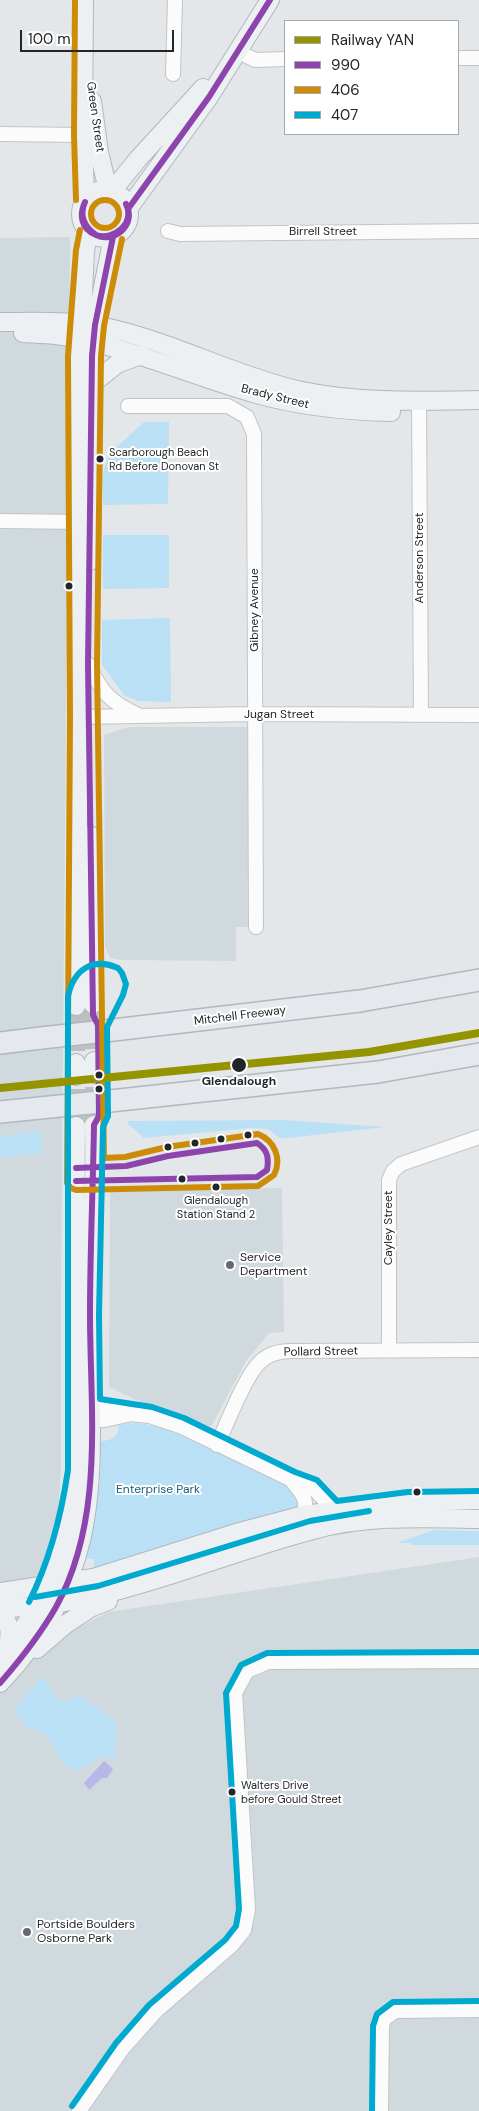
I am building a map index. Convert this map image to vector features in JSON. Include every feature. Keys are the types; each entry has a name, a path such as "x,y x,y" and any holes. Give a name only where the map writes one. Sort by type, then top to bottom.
{"highway":[{"name":"Mitchell Freeway","path":"0,1043 360,1001 479,980"},
{"path":"0,1112 378,1072 479,1054"}],"main road":[{"name":"Green Street","path":"84,0 83,135 86,200"},
{"path":"128,209 209,97 270,0"},
{"name":"Green Street","path":"84,44 99,152 110,191"},
{"path":"110,191 237,51"},
{"path":"110,191 123,198 128,209 129,218 126,226 113,237 100,238 89,232 81,217 82,208 86,200 95,192 110,191"},
{"path":"85,1005 84,522 86,332 84,293 85,251 89,232"},
{"path":"84,717 88,664 84,522 92,384 86,332 113,237"},
{"path":"58,322 72,304 84,293"},
{"path":"0,322 58,322 86,332"},
{"path":"0,331 86,332"},
{"name":"Brady Street","path":"86,332 141,355 253,393 287,402 360,412 479,400"},
{"name":"Brady Street","path":"86,332 139,336 247,375 298,390 330,396 479,412"},
{"path":"92,384 117,364 141,355"},
{"path":"3,1658 38,1606 48,1586 64,1544 73,1504 84,1414 90,1314 94,1124"},
{"path":"0,1683 24,1658 59,1604 75,1566 88,1508 92,1456 84,1414 76,1126"},
{"path":"0,1592 69,1583 109,1573 236,1533 304,1515 408,1501 479,1500"},
{"path":"0,1608 59,1604 100,1595 313,1529 390,1518 479,1519"},
{"path":"24,1658 46,1643 66,1624 92,1607 115,1598 126,1588"},
{"path":"0,1615 8,1624 10,1637 3,1658"}],"street":[{"path":"173,74 175,0"},
{"path":"237,51 255,60 284,59"},
{"path":"459,58 479,58"},
{"path":"0,134 83,135"},
{"name":"Birrell Street","path":"168,231 180,234 479,231"},
{"name":"Gibney Avenue","path":"128,406 228,406 247,417 254,434 256,927"},
{"name":"Anderson Street","path":"419,406 421,715"},
{"path":"0,521 84,522"},
{"path":"88,664 96,682 108,697 119,706 143,717"},
{"name":"Jugan Street","path":"84,717 255,714 479,715"},
{"name":"Cayley Street","path":"389,1350 389,1180 393,1171 401,1164 479,1136"},
{"name":"Pollard Street","path":"217,1445 251,1373 266,1357 282,1351 479,1350"},
{"path":"84,1414 104,1408 150,1416 165,1421 313,1488 334,1510"},
{"path":"292,1480 306,1503 304,1515"},
{"path":"79,2111 124,2048 156,2011 232,1946 244,1930 248,1910 235,1693 247,1671 268,1662 479,1661"},
{"path":"381,2111 382,2026 384,2019 395,2011 479,2010"}],"shaded area":[{"path":"70,237 61,1471 58,1511 48,1545 81,1626 108,1612 479,1557 479,2111 0,2111 0,238"},
{"path":"128,727 248,727 250,927 236,927 236,961 120,960 110,958 105,947 104,735"},
{"path":"282,1188 284,1332 269,1333 246,1361 212,1425 198,1430 109,1387 110,1190"},
{"path":"104,1761 113,1769 107,1778 102,1778 89,1790 84,1783"}],"green space":[{"path":"144,422 169,422 168,504 103,505 103,474 108,455"},
{"path":"103,535 169,535 169,588 103,589"},
{"path":"170,618 171,702 138,701 124,695 102,665 102,620"},
{"path":"283,1120 385,1127 288,1138 280,1138 268,1129 252,1128 144,1138 128,1124 128,1121"},
{"path":"40,1130 42,1153 0,1158 0,1137"},
{"name":"Enterprise Park","path":"137,1423 163,1427 284,1483 292,1489 301,1507 94,1569 94,1559 86,1559 100,1482 100,1441 112,1439 118,1432 119,1424"},
{"path":"434,1530 479,1531 479,1545 411,1545 411,1543 397,1543"},
{"path":"42,1676 59,1700 68,1702 77,1694 116,1721 115,1762 110,1757 102,1757 75,1771 67,1767 62,1761 46,1736 26,1727 14,1710"}],"tunnel":[{"path":"93,1004 94,1049"},
{"path":"76,1006 76,1051"},
{"path":"94,1087 94,1125"},
{"path":"76,1089 76,1126"}],"rail line":[{"name":"YAN","path":"0,1088 369,1052 479,1033"}],"transit line":[{"name":"406","path":"75,0 74,135 76,200"},
{"name":"990","path":"128,209 209,97 270,0"},
{"name":"406","path":"105,200 115,204 119,214 115,224 105,228 95,224 91,214 95,204 105,200"},
{"name":"990","path":"85,202 82,212 84,220 88,228 96,235"},
{"name":"990","path":"85,202 82,212 84,225 96,235"},
{"name":"990","path":"96,235 110,235 121,229 128,218 126,204"},
{"name":"990","path":"96,235 110,237 122,230 129,219 129,211 126,204"},
{"name":"406","path":"80,230 76,250 68,356 70,717 67,1183 76,1190 258,1186 274,1175 277,1163 273,1146 258,1134 167,1147 125,1157 104,1158 97,664 101,356 104,326 122,239"},
{"name":"990","path":"0,1683 23,1656 43,1627 56,1607 72,1573 82,1537 88,1501 91,1464 91,1243 94,1125 99,1116 98,1025 93,1015 88,664 92,356 95,325 113,237"},
{"name":"407","path":"29,1602 54,1538 68,1470 68,996 80,972 93,965 109,965 118,968 126,984 123,995 107,1027 108,1116 103,1127 99,1314 100,1399 152,1407 184,1418 295,1472 317,1480 337,1501 408,1492 479,1491"},
{"name":"990","path":"76,1168 126,1166 168,1156 257,1143 266,1151 268,1162 267,1170 257,1177 76,1181"},
{"name":"407","path":"35,1597 98,1586 310,1521 369,1511"},
{"name":"407","path":"72,2106 116,2043 149,2005 225,1940 236,1926 239,1909 226,1693 241,1665 267,1653 479,1652"},
{"name":"407","path":"372,2111 373,2026 377,2014 393,2002 479,2001"}],"place":[{"name":"Scarborough Beach Rd Before Donovan St","path":"100,459"},
{"name":"Glendalough","path":"239,1065"},
{"name":"Glendalough Station Stand 2","path":"216,1187"},
{"name":"Service Department","path":"230,1265"},
{"name":"Walters Drive before Gould Street","path":"232,1792"},
{"name":"Portside Boulders Osborne Park","path":"27,1932"}]}
